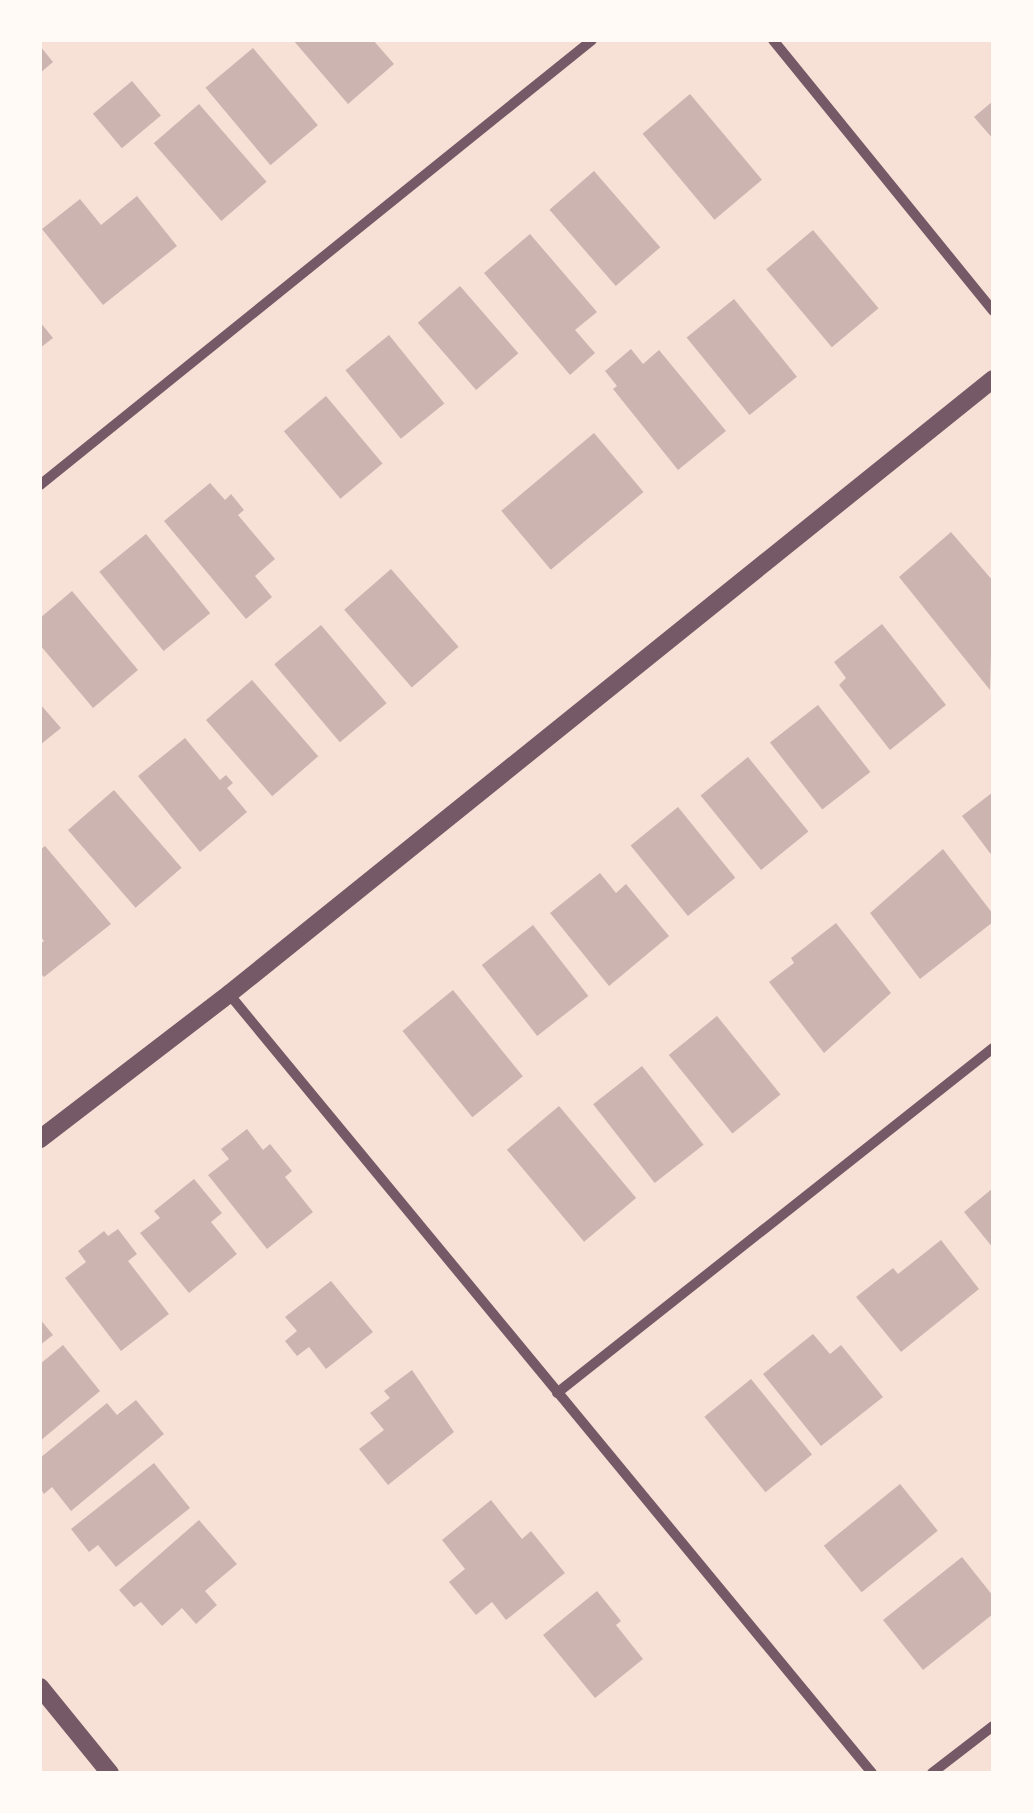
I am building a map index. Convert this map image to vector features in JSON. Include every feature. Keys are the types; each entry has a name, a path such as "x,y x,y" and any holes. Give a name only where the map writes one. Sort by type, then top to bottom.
{"street":[{"path":"40,484 592,40"},
{"path":"772,40 993,311"},
{"path":"40,1139 229,994 990,387"},
{"path":"229,994 872,1773"},
{"path":"557,1393 993,1048"},
{"path":"40,1687 110,1773"},
{"path":"932,1773 993,1726"}],"building":[{"path":"293,40 373,40 394,64 348,104"},
{"path":"40,46 53,62 40,73"},
{"path":"253,48 318,125 270,165 206,88"},
{"path":"132,81 161,115 122,148 93,114"},
{"path":"690,94 762,180 714,220 643,134"},
{"path":"993,101 993,139 974,117"},
{"path":"199,104 267,182 221,221 154,143"},
{"path":"594,171 660,247 616,286 549,210"},
{"path":"137,196 177,246 103,305 42,229 80,199 101,225"},
{"path":"813,230 879,308 832,347 766,269"},
{"path":"530,234 597,312 575,330 595,353 570,375 484,273"},
{"path":"460,286 518,353 476,390 418,323"},
{"path":"734,299 797,377 750,415 687,337"},
{"path":"40,322 53,338 40,348"},
{"path":"389,335 444,403 401,439 345,370"},
{"path":"631,349 643,364 659,350 726,431 678,470 613,389 617,386 605,371"},
{"path":"326,396 383,463 340,499 284,431"},
{"path":"594,433 643,492 551,570 501,511"},
{"path":"210,483 225,500 231,494 244,510 238,515 275,559 255,576 272,597 246,619 164,521"},
{"path":"951,532 993,581 990,690 899,577"},
{"path":"146,534 210,613 164,651 99,572"},
{"path":"391,569 459,647 412,687 344,610"},
{"path":"72,591 138,670 93,708 40,645 40,618"},
{"path":"882,624 946,705 890,750 839,685 846,678 834,662"},
{"path":"321,625 387,703 340,742 274,664"},
{"path":"252,680 318,756 272,796 206,720"},
{"path":"40,704 61,728 40,745"},
{"path":"818,705 870,772 822,810 770,743"},
{"path":"185,738 220,780 226,775 233,783 227,788 247,812 200,852 138,776"},
{"path":"748,757 808,832 761,870 701,795"},
{"path":"114,790 182,868 136,908 68,830"},
{"path":"993,792 993,857 962,816"},
{"path":"678,807 735,878 688,916 631,845"},
{"path":"45,846 111,924 44,977 40,973 40,944 44,941 40,936 40,850"},
{"path":"943,849 993,914 993,922 920,979 870,913"},
{"path":"600,873 616,893 626,884 669,936 609,986 550,913"},
{"path":"836,923 891,993 824,1053 769,982 794,963 791,958"},
{"path":"533,925 588,996 537,1036 482,965"},
{"path":"453,990 523,1076 472,1117 402,1031"},
{"path":"717,1016 781,1094 732,1134 669,1055"},
{"path":"642,1066 704,1145 655,1183 593,1104"},
{"path":"559,1106 636,1198 584,1242 507,1150"},
{"path":"247,1129 263,1150 270,1144 292,1171 285,1177 313,1212 267,1249 208,1175 229,1159 221,1149"},
{"path":"194,1179 222,1213 211,1222 237,1254 189,1293 140,1233 160,1218 154,1211"},
{"path":"993,1188 993,1248 964,1212"},
{"path":"118,1229 137,1254 128,1261 169,1314 121,1351 65,1278 86,1262 78,1251 104,1231 108,1236"},
{"path":"941,1240 979,1289 901,1352 856,1297 893,1268 898,1274"},
{"path":"331,1281 373,1332 326,1369 309,1347 297,1356 285,1341 297,1331 285,1317"},
{"path":"40,1319 53,1335 40,1345"},
{"path":"813,1334 830,1354 841,1345 883,1397 821,1446 763,1374"},
{"path":"63,1345 100,1391 40,1441 40,1364"},
{"path":"412,1370 454,1432 388,1485 359,1449 384,1430 370,1413 390,1398 384,1391"},
{"path":"751,1379 812,1454 765,1492 704,1417"},
{"path":"136,1400 164,1434 71,1511 52,1487 44,1494 40,1488 40,1458 107,1403 117,1415"},
{"path":"154,1463 190,1508 116,1567 98,1545 89,1552 71,1529"},
{"path":"900,1484 938,1531 862,1592 824,1546"},
{"path":"491,1500 522,1539 531,1531 565,1573 506,1620 492,1602 476,1615 449,1582 465,1569 442,1540"},
{"path":"199,1520 237,1564 205,1591 217,1605 196,1624 182,1608 162,1626 141,1602 134,1607 119,1590"},
{"path":"962,1557 993,1596 993,1614 923,1670 883,1620"},
{"path":"597,1591 621,1621 616,1625 643,1659 595,1698 543,1635"}]}
